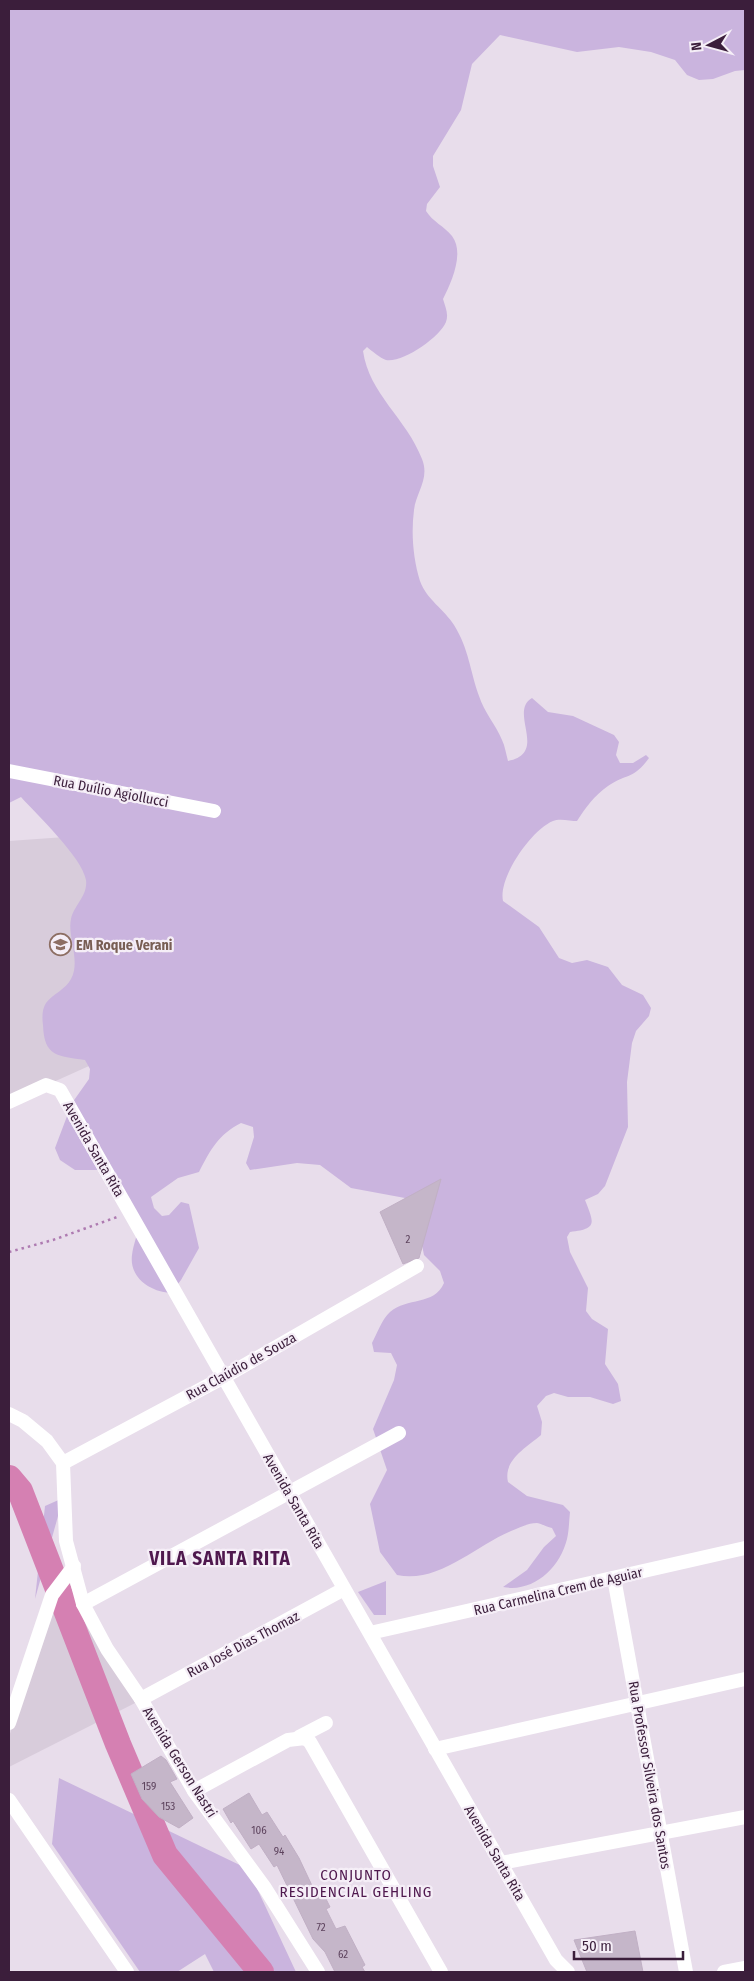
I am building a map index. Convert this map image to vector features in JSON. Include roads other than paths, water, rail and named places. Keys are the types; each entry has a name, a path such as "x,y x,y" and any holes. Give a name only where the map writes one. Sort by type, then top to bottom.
{"street":[{"name":"Rua Duílio Agiollucci","path":"9,771 214,811"},
{"name":"Avenida Santa Rita","path":"9,1102 46,1085 60,1090 558,1966 568,1972"},
{"name":"Rua Claúdio de Souza","path":"63,1463 224,1377 417,1266"},
{"path":"9,1414 23,1421 47,1441 63,1463"},
{"path":"83,1604 399,1433"},
{"name":"Avenida Gerson Nastri","path":"63,1463 66,1541 83,1604 107,1649 141,1699 194,1791 265,1888 318,1972"},
{"name":"Rua Carmelina Crem de Aguiar","path":"370,1633 745,1548"},
{"path":"9,1723 52,1595 74,1566"},
{"name":"Rua Professor Silveira dos Santos","path":"614,1578 686,1972"},
{"name":"Rua José Dias Thomaz","path":"141,1699 344,1589"},
{"path":"435,1749 745,1679"},
{"path":"194,1791 288,1740 299,1737 326,1723"},
{"path":"299,1737 310,1742 441,1972"},
{"path":"9,1800 127,1972"},
{"path":"501,1864 745,1817"},
{"path":"724,1972 745,1968"}],"waterway":[{"path":"9,1478 20,1491 118,1744 165,1855 261,1972"}],"place":[{"name":"EM Roque Verani","path":"60,945"}],"district":[{"name":"VILA SANTA RITA","path":"220,1558"},
{"name":"CONJUNTO RESIDENCIAL GEHLING","path":"356,1884"}]}
